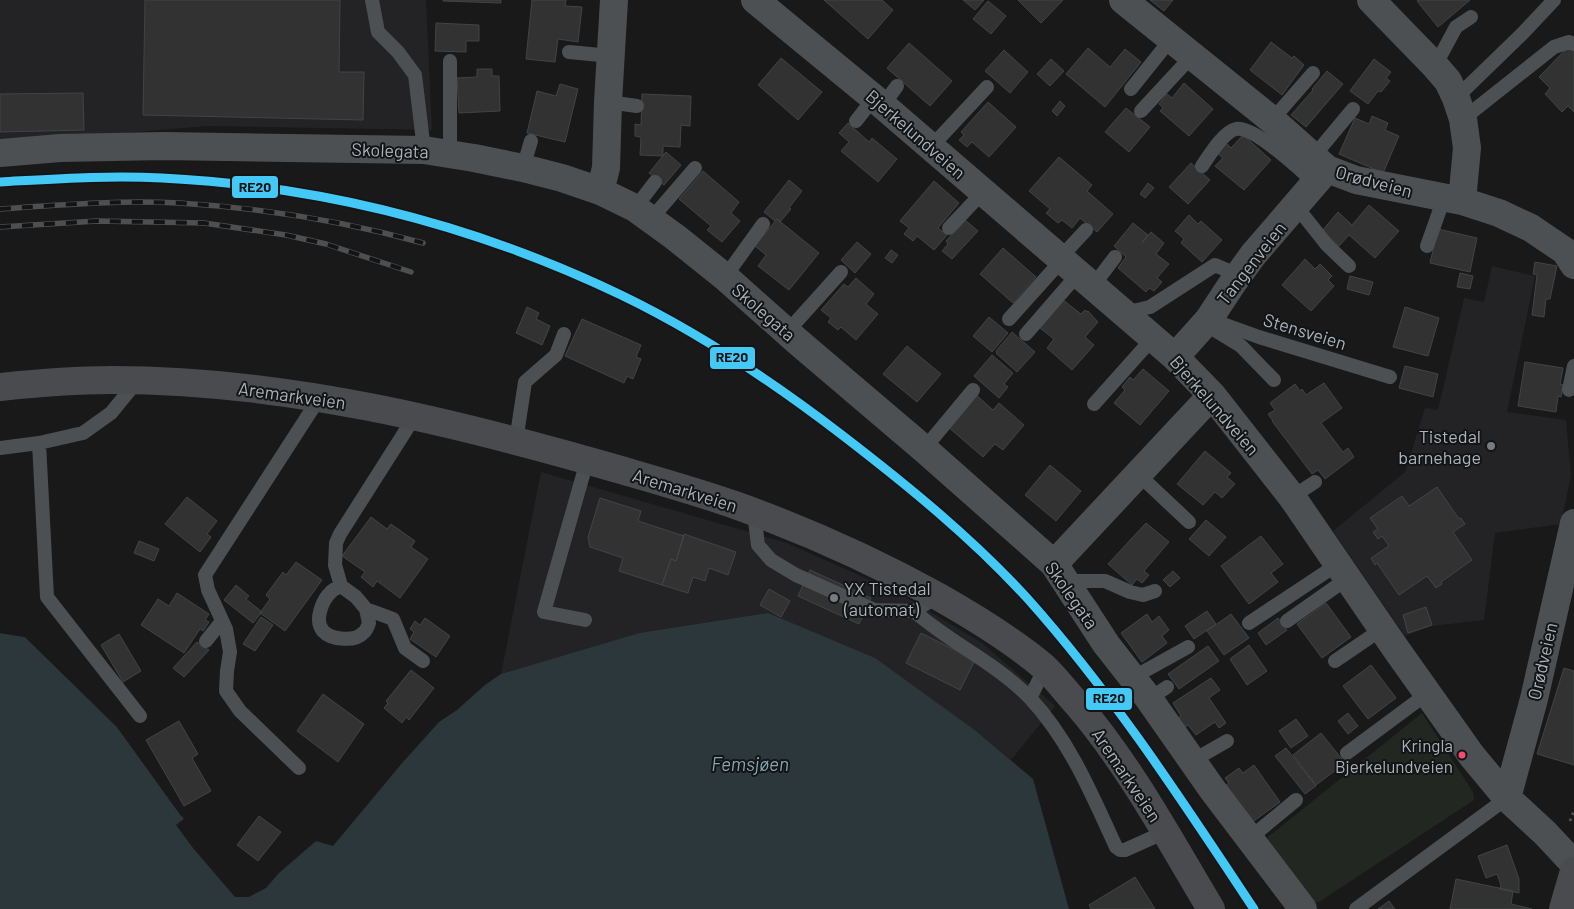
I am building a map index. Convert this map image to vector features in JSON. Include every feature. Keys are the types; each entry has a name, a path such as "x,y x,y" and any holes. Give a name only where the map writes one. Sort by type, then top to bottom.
{"main road":[{"name":"Aremarkveien","path":"0,387 53,382 138,380 237,386 320,398 415,416 587,460 734,505 801,530 866,559 938,596 977,619 1045,668 1094,724 1121,762 1211,909"},
{"path":"1568,904 1574,871"}],"street":[{"path":"600,191 606,168 614,0"},
{"name":"Bjerkelundveien","path":"756,0 885,97 931,147 1175,357 1212,395 1292,497 1472,756 1507,798 1545,833 1574,864"},
{"path":"1372,0 1448,81 1460,108 1467,148 1453,199"},
{"name":"Orødveien","path":"1126,1 1272,120 1318,170 1356,180 1453,199 1499,213 1523,224 1571,253"},
{"name":"Skolegata","path":"0,153 60,148 164,146 437,152 523,168 562,178 600,191 643,214 724,277 924,449 1060,572 1106,644 1132,678 1158,693 1192,761 1303,909"},
{"name":"Tangenveien","path":"1175,357 1207,321 1253,255 1296,206 1318,170"},
{"path":"1060,572 1138,474 1212,395"},
{"name":"Orødveien","path":"1507,798 1534,698 1573,533"}],"lane":[{"path":"372,0 378,32 398,52 415,74 437,152"},
{"path":"1460,108 1523,33 1554,0"},
{"path":"1435,66 1456,27 1471,17"},
{"path":"1131,89 1171,39"},
{"path":"1460,108 1554,47 1569,42 1574,44"},
{"path":"568,52 610,56"},
{"path":"1141,111 1192,56"},
{"path":"437,152 450,61"},
{"path":"1272,120 1313,72"},
{"path":"931,147 987,87"},
{"path":"856,121 885,97"},
{"path":"608,102 637,106"},
{"path":"1202,166 1224,136 1234,129 1244,129 1318,170 1353,110"},
{"path":"523,168 531,141"},
{"path":"643,214 695,168"},
{"path":"643,214 655,182"},
{"path":"949,228 983,192"},
{"path":"1427,246 1453,199"},
{"path":"1296,206 1327,245 1349,266"},
{"path":"724,277 763,224"},
{"path":"1026,334 1073,270 1086,230"},
{"path":"1009,319 1073,270 1115,257"},
{"path":"1124,313 1150,307 1216,265 1238,275"},
{"path":"788,332 841,272"},
{"path":"1207,321 1241,346 1274,380"},
{"name":"Stensveien","path":"1207,321 1390,377"},
{"path":"516,441 525,382 556,355 564,334"},
{"path":"1094,404 1153,338"},
{"path":"1569,390 1574,366"},
{"path":"0,448 39,443 83,433 111,413 138,380"},
{"path":"924,449 973,390"},
{"path":"299,768 240,711 226,691 230,652 226,630 208,590 205,575 320,398"},
{"path":"342,586 331,592 321,607 318,622 323,632 349,640 363,634 369,623 366,609 356,597 342,586 335,565 336,543 415,416"},
{"path":"39,443 47,597 140,716"},
{"path":"585,620 544,612 587,460"},
{"path":"1138,474 1189,522"},
{"path":"1292,497 1315,482"},
{"path":"754,513 758,545 771,560 796,575 874,610 914,611 938,596"},
{"path":"1287,621 1343,571"},
{"path":"1249,623 1343,571"},
{"path":"1060,572 1105,581 1142,595 1155,591"},
{"path":"366,609 393,619 405,648 423,661"},
{"path":"914,611 932,627 986,661 1030,698 1063,740 1078,766 1116,847 1120,850 1125,850 1165,832"},
{"path":"206,641 222,621"},
{"path":"1335,661 1382,629"},
{"path":"1132,678 1188,647"},
{"path":"1030,698 1045,668"},
{"path":"1347,753 1428,693"},
{"path":"1192,761 1227,741"},
{"path":"1356,909 1507,798"},
{"path":"1250,838 1296,800"}],"shaded area":[{"path":"0,0 426,0 432,130 208,126 87,136 0,139"},
{"name":"Tistedal barnehage","path":"1492,266 1535,276 1507,412 1566,420 1571,475 1561,524 1495,533 1484,620 1432,626 1405,636 1333,531 1405,472 1425,408 1438,410 1464,298 1484,302"},
{"path":"541,472 787,543 901,594 982,643 1055,706 1011,760 976,731 767,613 639,633 501,674"},
{"path":"1422,713 1473,792 1474,800 1319,902 1311,902 1266,847 1268,837"}],"water":[{"name":"Femsjøen","path":"768,613 875,658 976,731 1033,779 1069,909 0,909 0,633 25,637 117,727 184,819 176,825 193,848 235,897 249,897 266,888 279,873 316,841 333,846 439,722 457,710 485,685 501,674 639,633"}],"pier":[{"path":"0,631 26,635 119,725 183,815 181,816 117,727 25,637 0,633"}],"building":[{"path":"145,0 340,0 339,72 364,72 363,120 143,115"},
{"path":"501,0 501,3 443,1"},
{"path":"532,0 566,0 565,6 582,7 578,42 558,39 555,62 526,59"},
{"path":"824,0 882,0 893,10 868,39"},
{"path":"963,0 984,0 975,10"},
{"path":"1018,0 1063,0 1041,23"},
{"path":"1150,0 1173,0 1164,11"},
{"path":"1418,0 1470,0 1438,27"},
{"path":"988,1 1006,16 991,34 973,19"},
{"path":"436,23 479,25 479,41 466,41 466,52 435,51"},
{"path":"1271,42 1292,58 1294,56 1304,65 1282,95 1250,70"},
{"path":"909,43 952,81 930,106 887,68"},
{"path":"1569,46 1574,51 1574,112 1568,106 1562,112 1545,94 1550,88 1539,77"},
{"path":"1088,48 1110,67 1125,49 1141,62 1105,107 1066,74"},
{"path":"1004,50 1028,72 1010,93 985,71"},
{"path":"781,58 822,92 798,120 758,85"},
{"path":"1051,59 1064,71 1050,86 1037,74"},
{"path":"1374,59 1391,72 1386,78 1390,81 1381,92 1378,91 1368,104 1350,91"},
{"path":"477,69 492,69 492,76 499,76 500,111 459,113 457,78 477,77"},
{"path":"1327,71 1343,84 1306,127 1291,115"},
{"path":"1184,83 1213,109 1189,136 1160,111 1163,108 1159,104 1167,94 1172,98"},
{"path":"560,84 578,89 565,142 527,133 537,91 556,96"},
{"path":"83,93 84,130 0,132 0,94"},
{"path":"642,94 691,96 690,126 681,125 680,147 663,146 663,156 640,155 641,138 635,136 635,124 641,125"},
{"path":"1060,101 1065,106 1057,116 1052,111"},
{"path":"988,102 1016,127 989,157 972,142 967,147 959,140 964,135 961,132"},
{"path":"1126,108 1150,127 1129,152 1105,132"},
{"path":"1372,116 1388,123 1385,130 1399,136 1383,173 1339,154 1355,118 1369,124"},
{"path":"848,123 869,142 872,138 897,159 878,182 841,151 849,142 839,133"},
{"path":"1243,135 1271,160 1244,190 1215,166 1223,158 1217,153 1226,143 1231,148"},
{"path":"666,152 681,165 664,185 649,173"},
{"path":"1059,157 1092,185 1087,191 1113,214 1097,232 1080,218 1072,228 1062,220 1058,223 1046,213 1050,209 1029,191"},
{"path":"1191,163 1210,180 1188,204 1169,187"},
{"path":"703,171 739,202 731,213 740,221 722,242 707,230 711,226 679,199"},
{"path":"789,180 802,191 780,222 777,219 775,221 764,212"},
{"path":"934,181 959,203 938,228 947,235 934,250 917,236 913,241 904,234 909,228 900,221"},
{"path":"1148,183 1154,188 1145,198 1140,194"},
{"path":"1369,205 1399,231 1375,258 1349,235 1339,246 1322,231 1338,212 1352,225"},
{"path":"1189,215 1198,224 1201,221 1222,240 1202,262 1181,243 1184,239 1175,231"},
{"path":"777,219 819,253 789,290 758,266 766,255 755,246"},
{"path":"965,220 978,231 952,259 942,251 948,244 946,241"},
{"path":"1133,223 1148,235 1142,243 1151,232 1164,243 1156,254 1169,264 1157,278 1162,282 1154,291 1149,288 1146,292 1118,268 1126,257 1114,246"},
{"path":"1438,229 1477,238 1470,272 1430,263"},
{"path":"857,242 871,254 855,273 841,260"},
{"path":"1003,248 1036,277 1013,303 980,274"},
{"path":"891,250 898,255 892,263 885,258"},
{"path":"1305,259 1315,269 1320,264 1332,276 1328,280 1334,286 1311,311 1282,285"},
{"path":"1535,262 1557,266 1550,299 1546,299 1544,317 1532,315 1537,275 1533,274"},
{"path":"1460,273 1473,276 1470,289 1457,287"},
{"path":"1350,276 1373,282 1369,295 1347,289"},
{"path":"856,278 874,294 866,304 878,314 856,340 841,327 838,330 828,322 831,318 821,310 844,284 848,287"},
{"path":"1063,300 1081,314 1085,310 1088,311 1098,322 1085,337 1094,345 1072,370 1047,348 1054,339 1040,328"},
{"path":"527,307 539,313 536,319 550,326 542,345 516,333"},
{"path":"1405,307 1439,318 1428,356 1393,347"},
{"path":"989,317 1008,333 992,352 973,336"},
{"path":"582,319 641,345 636,357 641,359 633,379 627,376 624,383 565,356"},
{"path":"1012,332 1035,352 1017,372 996,353"},
{"path":"907,346 941,374 917,402 883,374"},
{"path":"992,355 1013,373 1004,384 1008,387 999,398 974,376"},
{"path":"1525,362 1563,368 1560,384 1563,385 1561,397 1558,396 1556,412 1518,406"},
{"path":"1405,366 1438,374 1433,397 1399,388"},
{"path":"1143,369 1169,391 1140,425 1114,403 1125,390 1122,387 1130,377 1133,380"},
{"path":"1324,383 1342,408 1321,423 1343,452 1348,448 1354,457 1325,479 1318,470 1312,474 1268,414 1275,410 1270,403 1295,384 1306,395"},
{"path":"975,394 993,410 999,403 1024,425 1003,450 995,444 983,457 947,426"},
{"path":"1205,451 1231,473 1227,477 1235,484 1222,498 1215,492 1203,505 1177,484"},
{"path":"1050,465 1081,491 1056,521 1025,495"},
{"path":"1437,487 1459,519 1461,518 1465,524 1453,532 1472,560 1441,582 1442,584 1436,588 1427,576 1399,595 1377,563 1375,565 1371,558 1389,546 1382,536 1378,539 1373,532 1378,529 1370,518 1402,496 1409,506"},
{"path":"187,497 217,521 207,534 211,537 200,552 165,524"},
{"path":"600,498 641,511 638,521 684,536 676,561 671,559 662,585 619,571 623,558 590,547 588,537"},
{"path":"371,517 387,529 391,524 415,541 411,547 428,559 400,598 377,581 373,587 361,577 365,572 342,556"},
{"path":"1206,520 1226,537 1209,556 1189,539"},
{"path":"1146,523 1169,542 1144,571 1149,575 1142,583 1137,579 1132,585 1108,564"},
{"path":"684,534 736,552 728,575 709,568 705,581 693,577 688,593 662,585 671,559 676,561"},
{"path":"1261,536 1283,564 1271,573 1278,582 1249,604 1221,566"},
{"path":"139,541 159,549 154,561 134,553"},
{"path":"296,562 322,580 285,631 260,613 270,599 266,595 283,572 286,575"},
{"path":"810,570 871,598 859,624 798,596"},
{"path":"1173,571 1180,578 1170,587 1163,580"},
{"path":"236,585 249,596 246,599 262,612 253,623 224,600"},
{"path":"769,589 790,601 781,617 760,605"},
{"path":"177,593 209,614 205,620 209,622 203,631 200,629 184,653 141,625 158,599 169,606"},
{"path":"1326,603 1351,637 1322,658 1297,624"},
{"path":"1426,607 1432,625 1408,633 1403,615"},
{"path":"1207,611 1216,624 1194,639 1185,626"},
{"path":"1147,614 1152,622 1159,616 1169,630 1162,636 1167,643 1142,662 1121,633"},
{"path":"1231,614 1249,638 1224,655 1207,631"},
{"path":"261,617 273,625 255,651 243,644"},
{"path":"425,618 450,636 436,657 410,639 414,632 410,629 415,621 420,625"},
{"path":"1278,618 1287,630 1266,645 1258,633"},
{"path":"921,633 975,660 960,690 906,663"},
{"path":"119,634 141,671 123,682 101,645"},
{"path":"197,642 209,650 184,677 173,668"},
{"path":"1249,645 1267,671 1247,685 1230,659"},
{"path":"1208,646 1219,661 1179,689 1168,674"},
{"path":"1371,665 1396,698 1368,719 1343,686"},
{"path":"1564,668 1574,671 1574,765 1537,754"},
{"path":"411,670 434,688 409,720 406,717 402,723 384,708 388,703 386,701"},
{"path":"1211,678 1220,690 1209,698 1226,723 1219,728 1215,722 1196,735 1188,725 1185,727 1178,718 1181,716 1173,703"},
{"path":"323,694 364,724 338,762 297,731"},
{"path":"1348,713 1358,726 1348,734 1338,721"},
{"path":"1296,719 1308,736 1291,748 1279,731"},
{"path":"179,721 198,754 192,758 211,791 184,806 146,740"},
{"path":"1321,733 1345,763 1316,785 1293,755"},
{"path":"1286,748 1316,786 1305,794 1275,756"},
{"path":"1254,765 1280,802 1251,823 1225,786 1229,783 1225,778 1239,768 1243,773"},
{"path":"259,816 281,832 258,861 237,845"},
{"path":"1507,845 1519,879 1519,893 1500,889 1501,885 1497,874 1486,878 1478,856"},
{"path":"1135,877 1155,909 1091,909 1089,905"},
{"path":"1456,879 1513,891 1511,904 1532,909 1450,909"},
{"path":"1389,901 1395,909 1378,909"}],"railway":[{"path":"0,209 134,202 210,205 272,212 333,222 423,243"},
{"path":"0,227 97,221 204,223 286,235 326,244 411,272"}],"transit line":[{"name":"RE20","path":"0,182 101,177 162,178 221,182 339,200 454,230 511,249 566,270 621,295 679,325 763,377 842,435 938,512 1006,576 1059,635 1118,710 1174,789 1254,909"}],"place":[{"name":"Tistedal barnehage","path":"1491,446"},
{"name":"YX Tistedal (automat)","path":"834,598"},
{"name":"Kringla Bjerkelundveien","path":"1462,755"}]}
